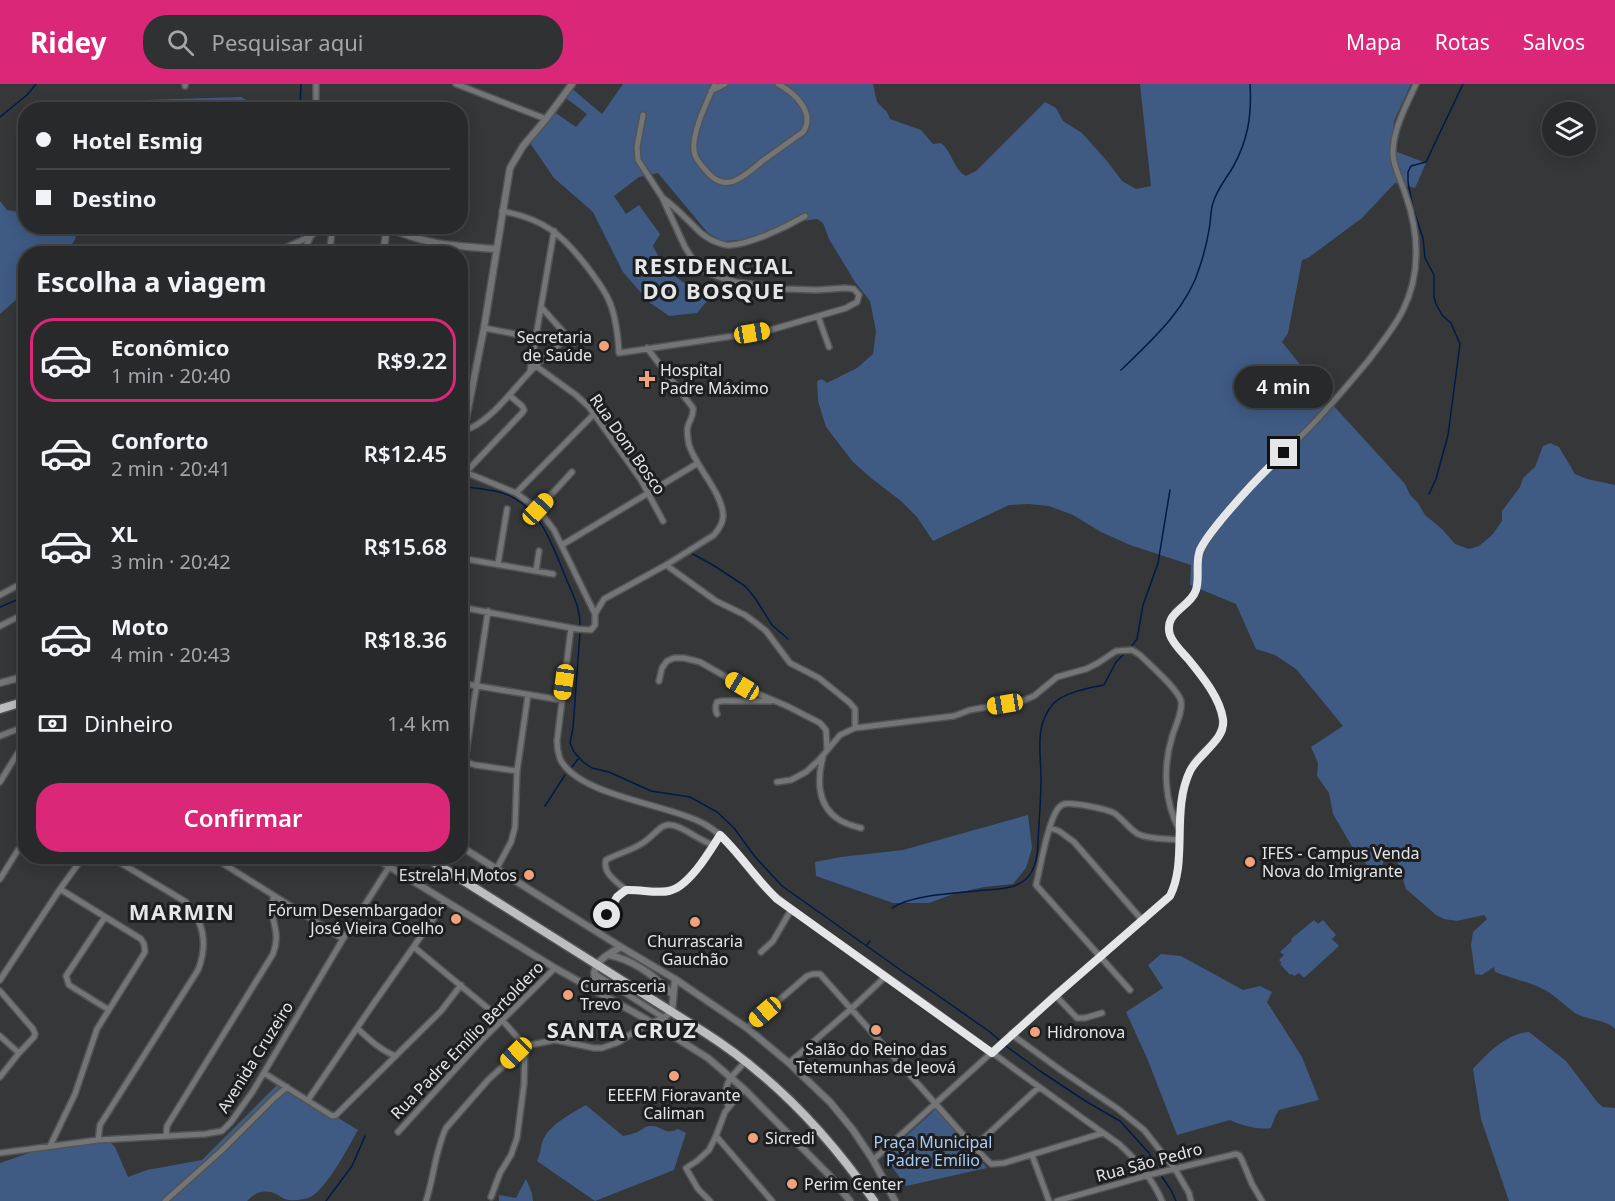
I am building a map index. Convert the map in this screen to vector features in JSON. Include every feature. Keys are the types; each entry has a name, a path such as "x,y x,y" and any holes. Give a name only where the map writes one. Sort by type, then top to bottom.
{"highway":[{"path":"0,709 18,703"},
{"path":"436,864 595,969 672,1011 746,1061 817,1126 874,1201"}],"street":[{"path":"316,84 316,102"},
{"path":"456,84 546,119"},
{"path":"468,406 484,328 508,178 515,157 572,84"},
{"path":"715,84 694,140 694,150 699,163 720,182 733,182 807,127 806,112 801,104 790,92 778,84"},
{"path":"711,91 725,84"},
{"path":"873,1160 1011,1034 1170,896 1177,875 1181,800 1189,773 1195,762 1222,733 1223,720 1209,688 1171,637 1169,624 1174,613 1196,591 1199,555 1212,532 1255,481 1338,398 1374,352 1404,308 1414,276 1416,237 1393,154 1398,126 1416,84"},
{"path":"502,211 531,218 554,231 582,261 603,289 610,303 615,320 619,353 767,331 855,305 859,299 854,289 786,290 719,278 697,266 662,196 638,160 637,147 643,115"},
{"path":"662,196 701,233 716,242 726,244 734,245 753,240 805,216"},
{"path":"531,371 554,231"},
{"path":"403,234 438,244 461,246"},
{"path":"289,246 311,236"},
{"path":"306,246 311,236"},
{"path":"468,247 496,249"},
{"path":"541,308 574,343"},
{"path":"818,316 829,347"},
{"path":"484,328 536,338"},
{"path":"468,429 480,423 568,337"},
{"path":"595,614 604,599 714,535 724,515 716,494 689,444 687,432 694,413 693,408 647,348"},
{"name":"Rua Dom Bosco","path":"536,366 576,395 594,414 641,480 663,521"},
{"path":"468,466 524,410 509,395"},
{"path":"516,493 594,414"},
{"path":"562,545 698,463"},
{"path":"538,509 572,472"},
{"path":"468,473 516,493 538,509 547,519 595,614 595,626 588,630 468,608"},
{"path":"498,564 507,509"},
{"path":"537,571 539,551"},
{"path":"468,559 554,574"},
{"path":"666,565 716,601 756,623 769,634 790,663 819,678 850,703 855,709 855,728"},
{"path":"0,595 18,585"},
{"path":"468,737 488,611"},
{"path":"0,626 18,617"},
{"path":"574,628 561,700 558,750 561,760 573,774 613,794 690,817 710,827 740,855 767,889 791,910 886,976 1129,1153 1149,1175 1162,1201"},
{"path":"777,782 785,782 799,776 814,765 840,735 855,728 954,716 970,710 1022,700 1034,696 1057,677 1092,666 1116,651 1132,650 1176,691 1181,701 1166,768 1170,807 1179,830"},
{"path":"659,681 662,668 674,658 700,662 749,690 779,702 824,726 827,734 826,751 819,774 821,796 829,810 838,819 861,828"},
{"path":"0,683 18,678"},
{"path":"468,684 561,700"},
{"path":"497,868 516,827 517,771 528,695"},
{"path":"717,714 717,702 722,701 779,702"},
{"path":"0,736 18,729"},
{"path":"0,782 18,753"},
{"path":"468,763 517,771"},
{"path":"1130,990 1035,885 1050,828 1058,808 1063,804 1070,804 1113,813 1141,835 1179,840"},
{"path":"626,890 605,870 606,860 642,844 667,824 677,826 702,842 714,845"},
{"path":"1050,828 1059,831 1074,842 1143,921"},
{"path":"597,932 617,897 626,890 666,891 678,888 696,870 720,835"},
{"path":"468,851 675,979 747,1028 789,1063 830,1102 873,1160 895,1201"},
{"path":"0,879 18,853"},
{"path":"0,980 78,864"},
{"path":"98,1140 99,1125 198,970 204,950 200,923 186,902 122,864"},
{"path":"224,864 343,939"},
{"path":"384,864 708,1058 744,1089 829,1174 850,1201"},
{"name":"Avenida Cruzeiro","path":"0,1154 98,1140 222,1131 242,1107 264,1073 388,867"},
{"path":"50,1146 75,1094 97,1029 145,954 141,939 60,889"},
{"path":"166,1136 167,1126 273,954 277,939 271,910 274,896"},
{"path":"308,1100 445,902"},
{"path":"761,952 773,941 791,910"},
{"path":"105,917 66,976 69,985 109,1010"},
{"path":"414,947 502,1020 525,1046 524,1084 517,1138 491,1197"},
{"path":"602,993 596,984 595,969 603,958 621,947"},
{"path":"609,955 619,957 639,967 672,993"},
{"name":"Rua Padre Emílio Bertoldero","path":"398,1132 469,1054 555,968"},
{"path":"595,969 664,1018"},
{"path":"747,1028 807,975 820,974 987,1162 998,1165 1103,1133"},
{"path":"789,1063 886,976"},
{"path":"426,1201 441,1138 446,1128 489,1080 525,1046 555,1040 594,1048 609,1047 638,1029 664,1018 672,1011 675,979"},
{"path":"264,1073 332,1116 336,1115 441,1011 461,985"},
{"path":"0,991 35,1034 0,1077"},
{"path":"1055,996 1077,1018 1102,1013"},
{"path":"357,1028 374,1043 396,1056"},
{"path":"1011,1034 1132,1120 1156,1144 1175,1169 1191,1201"},
{"path":"0,1036 19,1053"},
{"path":"388,1053 390,1062"},
{"path":"728,1107 726,1084 746,1061"},
{"path":"165,1201 287,1087"},
{"path":"974,1147 1039,1087"},
{"path":"710,1201 698,1189 686,1168 709,1150 728,1107 744,1089"},
{"path":"716,1136 772,1201"},
{"name":"Rua São Pedro","path":"1057,1201 1160,1172 1236,1154 1244,1163 1262,1201"},
{"path":"1032,1155 1049,1201"}],"green space":[{"path":"623,84 873,84 877,102 887,112 890,119 921,130 933,144 941,143 945,146 958,169 966,176 976,171 1045,102 1056,108 1063,121 1082,133 1122,181 1136,189 1151,186 1140,84 1411,84 1394,121 1392,150 1426,163 1415,188 1395,183 1362,218 1308,258 1302,260 1288,333 1282,342 1332,404 1405,484 1425,515 1455,544 1469,549 1479,546 1492,535 1502,521 1502,511 1520,487 1523,478 1535,467 1543,446 1550,443 1559,447 1575,474 1615,485 1615,1029 1575,1013 1545,990 1495,972 1494,967 1482,975 1475,974 1471,945 1473,932 1487,919 1484,915 1457,921 1444,919 1436,915 1406,889 1396,857 1385,858 1382,866 1375,869 1367,865 1354,850 1333,814 1329,793 1317,776 1318,763 1311,747 1343,726 1296,669 1275,655 1256,649 1236,604 1190,585 1191,565 1130,545 1101,532 1073,515 1049,506 1029,504 1009,505 933,541 917,517 901,501 853,462 826,427 818,401 817,381 822,379 827,383 857,368 873,354 876,331 870,301 855,282 829,239 823,223 817,219 797,222 742,240 722,241 708,233 658,173 639,177 614,196 626,214 639,205 660,234 653,246 665,269 708,300 697,313 669,316 649,302 623,272 593,212 554,178 528,140 553,111 576,127 587,114 563,96 570,87 602,114"},
{"path":"241,97 250,102 142,102 143,100"},
{"path":"0,201 7,210 18,212 18,234 74,234 76,237 72,246 18,246 18,298 0,314"},
{"path":"1028,815 1032,848 1026,868 1013,884 956,893 929,903 893,903 816,876 815,862 903,850"},
{"path":"1314,920 1318,924 1323,920 1336,935 1332,939 1339,946 1304,978 1299,973 1294,976 1290,975 1280,964 1282,963 1279,960 1284,955 1280,952 1292,941 1291,939"},
{"path":"1161,954 1181,956 1243,990 1260,986 1272,992 1267,1002 1302,1057 1319,1100 1279,1110 1271,1128 1250,1127 1230,1120 1177,1135 1126,1012 1163,988 1148,965"},
{"path":"1529,1032 1566,1061 1598,1103 1603,1107 1615,1108 1615,1201 1509,1201 1481,1119 1473,1069 1505,1040"},
{"path":"280,1082 358,1130 331,1176 318,1192 310,1197 287,1200 272,1192 264,1192 253,1195 247,1201 0,1201 0,1163 40,1149 108,1140 115,1147 128,1177 147,1170 202,1160"},
{"path":"586,1105 623,1136 650,1126 667,1131 678,1129 686,1133 674,1170 595,1201 537,1161 543,1141 552,1128"},
{"name":"Praça Municipal Padre Emílio","path":"936,1109 987,1168 906,1186 884,1156"},
{"path":"526,1179 533,1201 499,1201 499,1195 516,1198"}],"waterway":[{"path":"18,102 36,84"},
{"path":"300,102 301,84"},
{"path":"1121,370 1168,322 1187,296 1194,281 1205,248 1215,198 1238,157 1245,137 1249,117 1250,84"},
{"path":"1429,494 1436,479 1448,435 1460,344 1451,323 1442,315 1436,304 1434,275 1425,258 1423,238 1413,208 1408,172 1411,166 1426,162 1463,84"},
{"path":"0,117 18,102"},
{"path":"299,234 299,240"},
{"path":"468,487 508,495 525,505 534,514 548,536 573,594 580,627"},
{"path":"1131,647 1137,639 1143,605 1158,563 1170,490"},
{"path":"691,553 745,586 772,625 788,639"},
{"path":"0,607 18,599"},
{"path":"580,632 570,743 583,762 592,768 609,772 651,791 690,797 717,812 734,828 756,858 782,886 990,1032 1040,1071 1120,1121 1149,1153 1176,1201"},
{"path":"892,908 901,903 924,897 1011,887 1028,877 1034,868 1037,852 1041,786 1040,740 1043,721 1053,704 1064,696 1104,685 1116,662 1124,654"},
{"path":"572,767 578,759"},
{"path":"545,806 565,775"},
{"path":"867,945 870,941"},
{"path":"326,1201 352,1166 365,1136"}],"place":[{"name":"Secretaria de Saúde","path":"604,346"},
{"name":"Hospital Padre Máximo","path":"647,379"},
{"name":"IFES - Campus Venda Nova do Imigrante","path":"1250,862"},
{"name":"Estrela H Motos","path":"529,875"},
{"name":"Fórum Desembargador José Vieira Coelho","path":"456,919"},
{"name":"Churrascaria Gauchão","path":"695,922"},
{"name":"Currasceria Trevo","path":"568,995"},
{"name":"Salão do Reino das Tetemunhas de Jeová","path":"876,1030"},
{"name":"Hidronova","path":"1035,1032"},
{"name":"EEEFM Fioravante Caliman","path":"674,1076"},
{"name":"Sicredi","path":"753,1138"},
{"name":"Perim Center","path":"792,1184"}],"district":[{"name":"RESIDENCIAL DO BOSQUE","path":"714,278"},
{"name":"MARMIN","path":"182,911"},
{"name":"SANTA CRUZ","path":"622,1029"}],"route":[{"path":"607,915 617,897 626,890 672,891 678,888 696,870 720,835 777,899 992,1053 1170,896 1174,888 1184,787 1195,762 1222,733 1223,720 1217,702 1206,683 1171,637 1169,624 1174,613 1196,591 1199,555 1205,542 1240,497 1284,453"}]}
